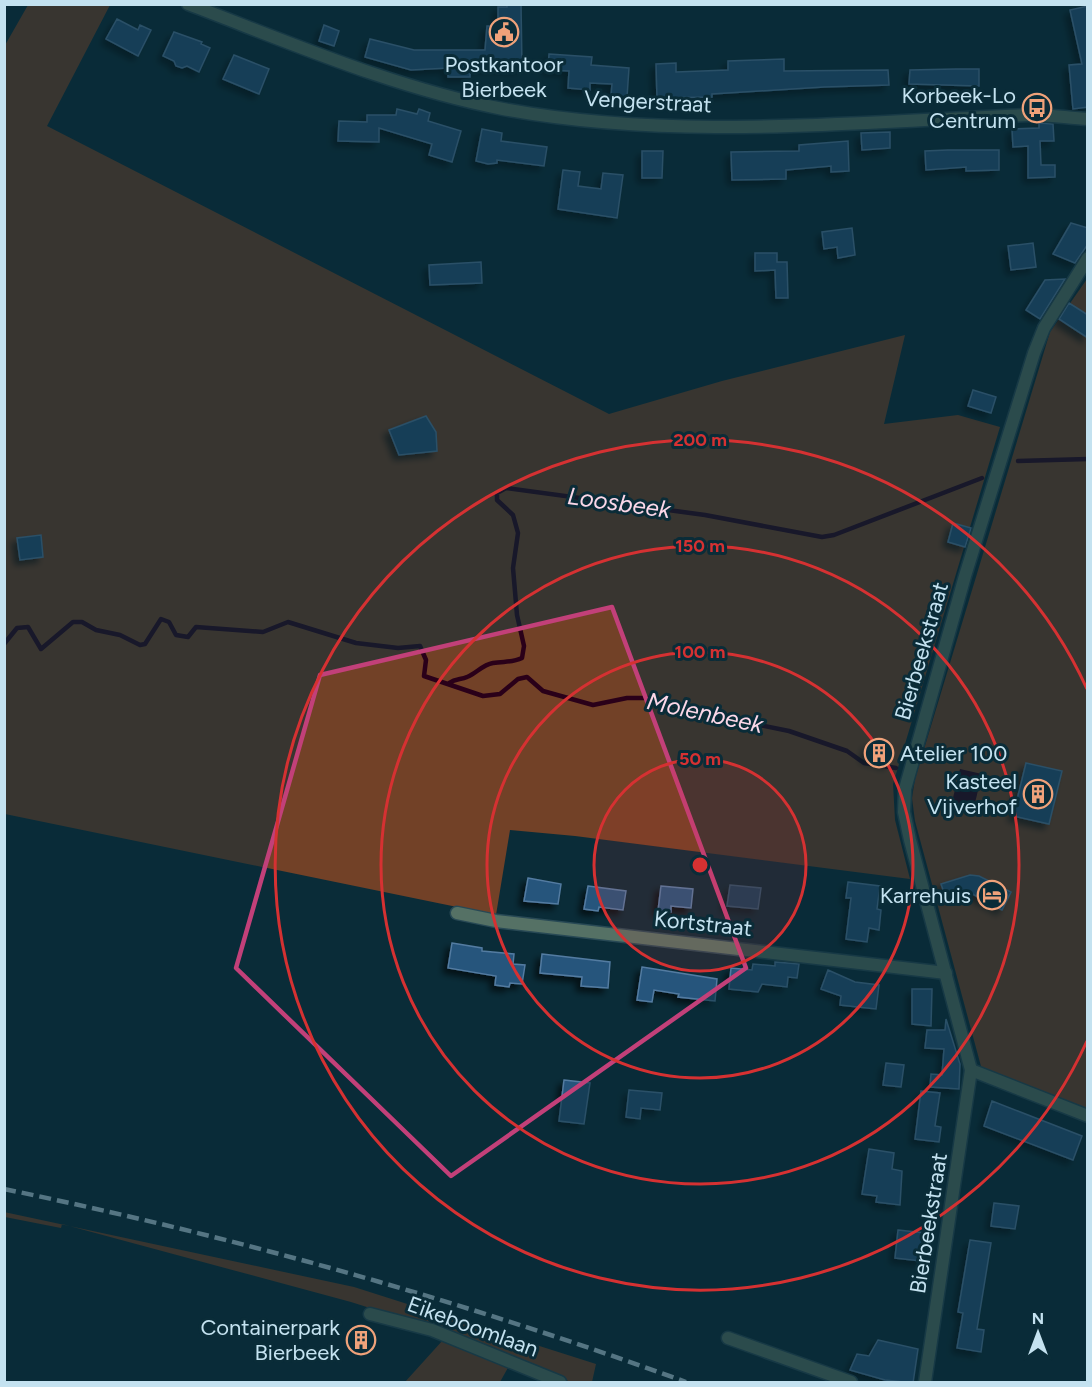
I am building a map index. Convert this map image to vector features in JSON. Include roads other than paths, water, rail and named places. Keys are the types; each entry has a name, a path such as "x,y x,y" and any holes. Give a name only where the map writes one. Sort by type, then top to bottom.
{"street":[{"name":"Vengerstraat","path":"188,4 405,84 502,108 591,121 636,125 720,126 1027,115 1088,119"},
{"name":"Bierbeekstraat","path":"925,1383 971,1070 904,812 908,773 1034,353 1049,319 1088,258"},
{"name":"Kortstraat","path":"457,913 496,921 946,973"},
{"path":"971,1070 1088,1116"},
{"name":"Eikeboomlaan","path":"370,1314 432,1330 560,1383"},
{"path":"728,1338 851,1383"}],"waterway":[{"name":"Loosbeek","path":"1018,461 1088,459"},
{"name":"Loosbeek","path":"449,683 465,678 489,664 522,658 524,646 517,615 513,568 518,533 513,515 497,500 497,493 506,488 705,515 822,537 834,535 982,478"},
{"name":"Molenbeek","path":"4,644 17,628 28,627 41,649 73,622 82,622 96,630 120,635 140,645 145,644 161,619 169,622 176,635 188,637 196,627 263,632 288,622 356,643 398,648 420,646 426,660 424,676 483,696 500,694 518,679 527,677 543,691 593,705 627,698 651,698 685,710 789,731 847,751 864,763 896,768"}],"railway":[{"path":"4,1189 178,1228 349,1273 518,1324 686,1382"}],"place":[{"name":"Postkantoor Bierbeek","path":"504,32"},
{"name":"Korbeek-Lo Centrum","path":"1037,108"},
{"name":"Atelier 100","path":"879,753"},
{"name":"Kasteel Vijverhof","path":"1038,794"},
{"name":"Karrehuis","path":"992,895"},
{"name":"Containerpark Bierbeek","path":"361,1340"}]}
